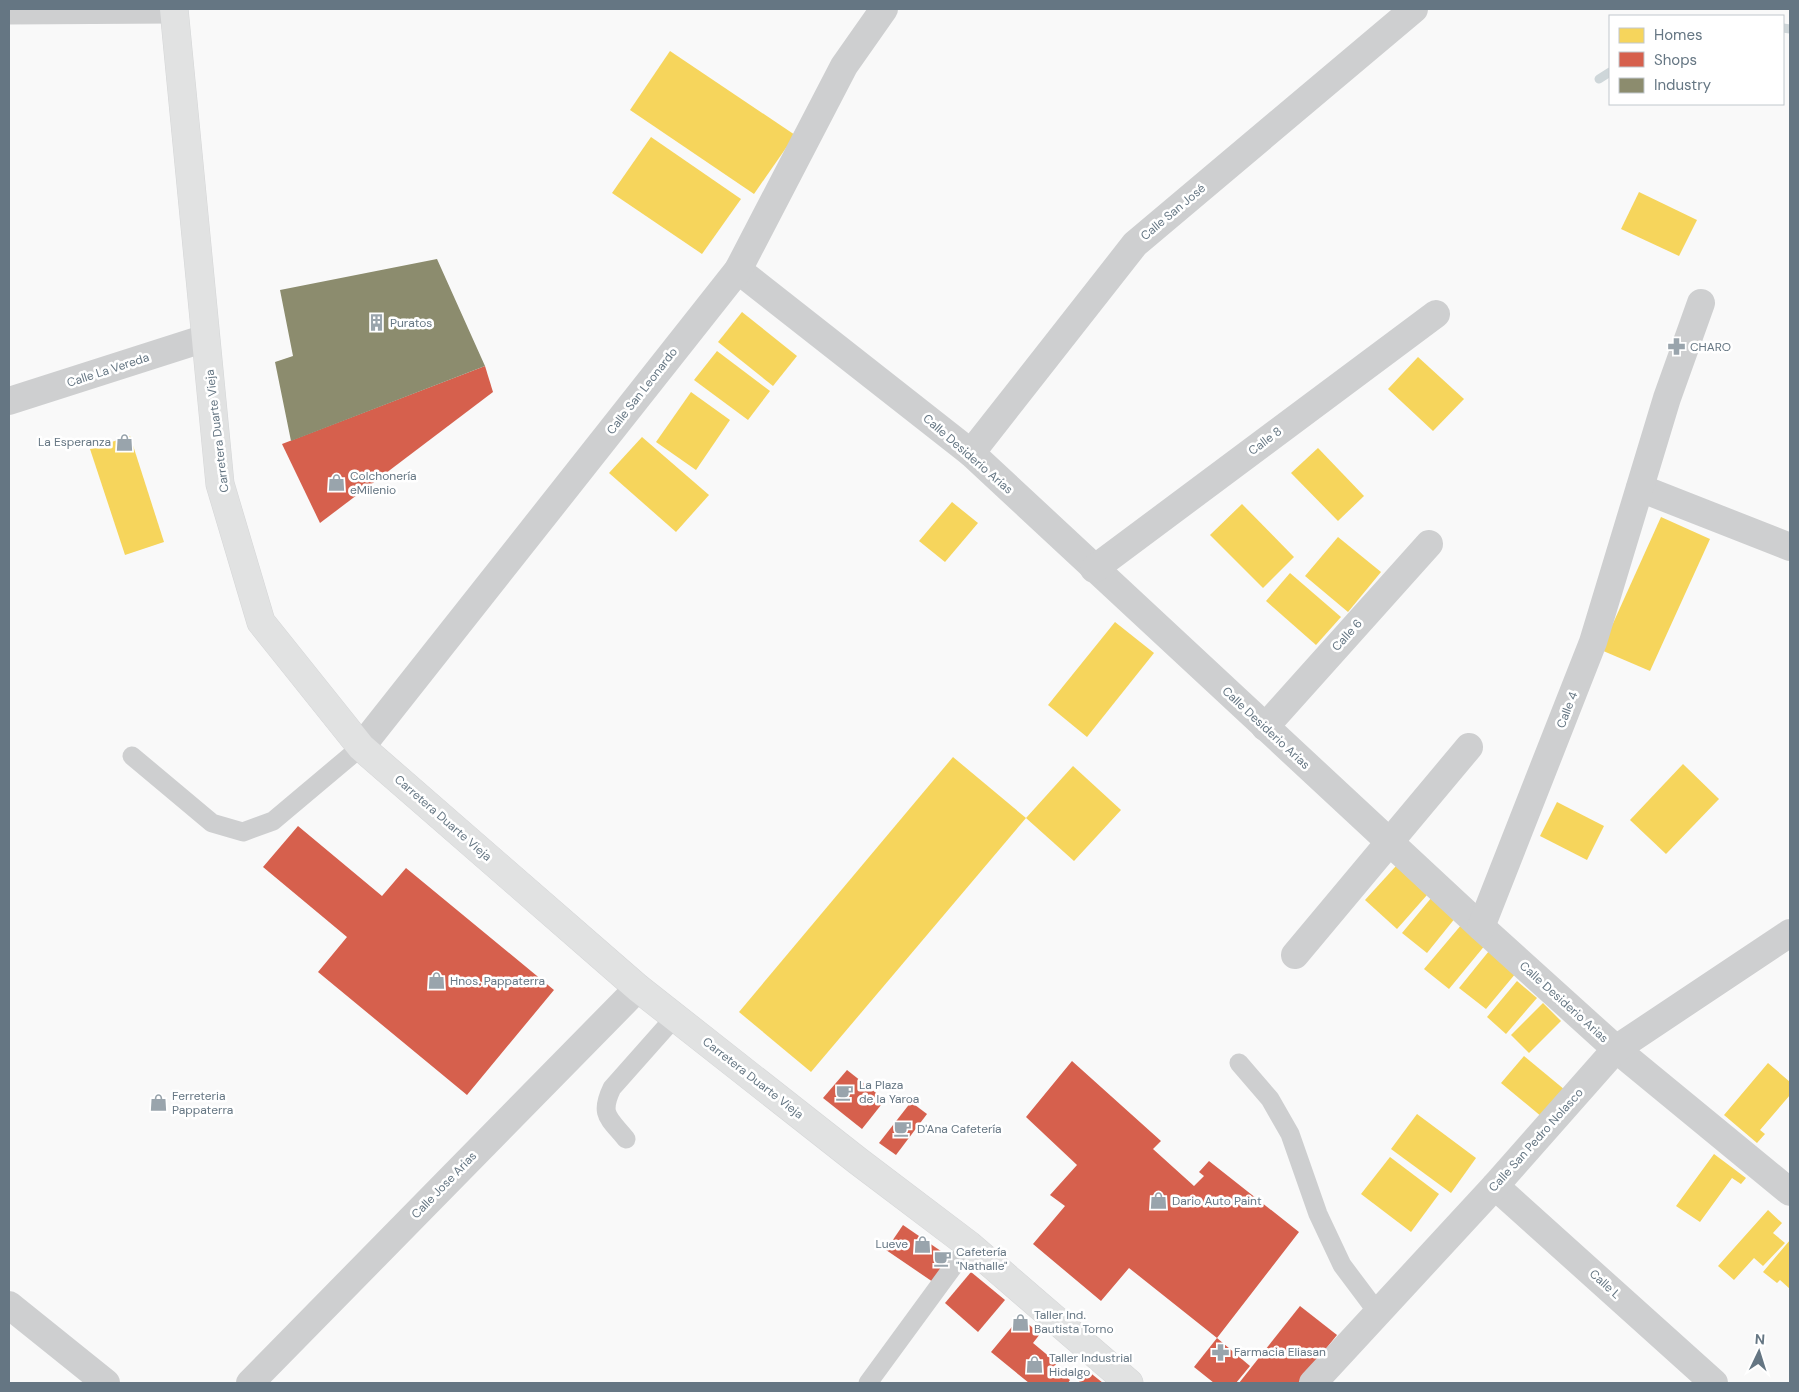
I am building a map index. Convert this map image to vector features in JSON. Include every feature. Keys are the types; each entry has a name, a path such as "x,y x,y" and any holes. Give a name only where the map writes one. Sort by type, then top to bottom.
{"main road":[{"name":"Carretera Duarte Vieja","path":"175,12 220,484 261,622 361,747 638,988 850,1155 969,1245 1129,1383"}],"street":[{"name":"Calle San Leonardo","path":"361,747 738,270 844,66 884,9"},
{"name":"Calle San José","path":"971,454 1134,244 1414,9"},
{"name":"Calle Desiderio Arias","path":"738,270 971,454 1390,843 1616,1049 1790,1192"},
{"name":"Calle 4","path":"1482,927 1593,642 1667,398 1701,303"},
{"name":"Calle 8","path":"1094,569 1436,314"},
{"name":"Calle La Vereda","path":"9,401 206,338"},
{"path":"1640,488 1790,547"},
{"name":"Calle 6","path":"1265,727 1428,544"},
{"path":"1295,955 1469,747"},
{"name":"Calle San Pedro Nolasco","path":"1313,1383 1495,1186 1616,1049 1790,933"},
{"name":"Calle Jose Arias","path":"250,1383 638,988"},
{"name":"Calle L","path":"1495,1186 1714,1383"},
{"path":"9,1305 106,1383"}],"lane":[{"path":"9,15 175,12"},
{"path":"132,756 212,824 243,832 273,822 361,747"},
{"path":"626,1139 606,1115 606,1101 612,1088 675,1017"},
{"path":"1239,1063 1270,1099 1290,1134 1318,1214 1342,1265 1378,1313"},
{"path":"868,1383 969,1245"}],"building: Homes":[{"path":"670,51 795,135 754,194 630,110"},
{"path":"651,137 741,199 702,254 612,193"},
{"path":"1639,192 1697,220 1679,256 1621,229"},
{"path":"742,312 797,356 773,386 718,342"},
{"path":"717,351 770,391 748,420 694,380"},
{"path":"1418,357 1464,399 1433,431 1388,389"},
{"path":"691,392 730,420 696,470 656,442"},
{"path":"130,436 164,542 125,555 90,449"},
{"path":"642,437 709,495 676,532 609,473"},
{"path":"1318,448 1364,496 1338,521 1291,473"},
{"path":"952,502 978,523 945,562 919,541"},
{"path":"1242,504 1294,557 1263,588 1210,535"},
{"path":"1661,517 1710,539 1650,671 1601,650"},
{"path":"1338,537 1381,572 1348,612 1305,576"},
{"path":"1290,573 1341,617 1316,645 1266,601"},
{"path":"1115,622 1154,653 1087,737 1048,705"},
{"path":"953,757 1026,818 811,1072 739,1012"},
{"path":"1683,764 1719,799 1666,854 1630,820"},
{"path":"1073,766 1121,810 1074,861 1026,818"},
{"path":"1557,802 1604,826 1587,860 1540,836"},
{"path":"1396,866 1427,895 1397,929 1365,900"},
{"path":"1432,897 1456,917 1427,953 1402,933"},
{"path":"1462,924 1486,944 1449,989 1424,969"},
{"path":"1489,951 1516,973 1486,1009 1459,988"},
{"path":"1517,981 1537,998 1506,1034 1487,1017"},
{"path":"1543,1003 1561,1021 1529,1053 1511,1035"},
{"path":"1524,1056 1565,1090 1542,1117 1501,1083"},
{"path":"1768,1063 1790,1082 1790,1095 1760,1130 1765,1134 1757,1143 1724,1115"},
{"path":"1417,1114 1476,1158 1451,1193 1391,1149"},
{"path":"1714,1154 1746,1178 1741,1184 1732,1178 1700,1222 1676,1206"},
{"path":"1390,1157 1439,1194 1411,1232 1361,1194"},
{"path":"1768,1210 1782,1223 1773,1233 1785,1243 1763,1266 1754,1258 1734,1280 1718,1266"},
{"path":"1790,1240 1790,1289 1780,1280 1777,1283 1763,1272"}],"building: Shops":[{"name":"Colchonería eMilenio","path":"485,366 493,392 320,523 282,444"},
{"name":"Hnos. Pappaterra","path":"298,826 382,896 406,868 554,990 467,1095 318,972 347,937 263,867"},
{"name":"Dario Auto Paint","path":"1072,1061 1161,1141 1153,1149 1194,1186 1204,1176 1199,1172 1209,1161 1299,1232 1217,1338 1129,1268 1101,1301 1033,1244 1065,1206 1050,1195 1077,1165 1026,1117"},
{"path":"847,1070 885,1100 862,1129 823,1098"},
{"name":"D'Ana Cafetería","path":"911,1102 927,1114 896,1155 879,1143"},
{"path":"903,1225 951,1258 933,1282 886,1250"},
{"path":"971,1272 1005,1300 978,1332 945,1303"},
{"path":"1300,1306 1337,1335 1298,1383 1239,1383"},
{"path":"1020,1317 1040,1334 1033,1343 1057,1363 1054,1367 1070,1380 1068,1383 1029,1383 991,1352"},
{"name":"Farmacia Eliasan","path":"1217,1338 1250,1366 1236,1383 1214,1383 1194,1367"},
{"path":"1088,1371 1103,1383 1078,1383"}],"building: Industry":[{"name":"Puratos","path":"437,259 485,366 291,441 275,362 293,356 280,290"}],"waterway":[{"path":"1784,28 1790,29"},
{"path":"1599,79 1609,73"}],"place":[{"name":"Puratos","path":"376,323"},
{"name":"CHARO","path":"1676,347"},
{"name":"La Esperanza","path":"125,442"},
{"name":"Colchonería eMilenio","path":"336,483"},
{"name":"Hnos. Pappaterra","path":"436,981"},
{"name":"La Plaza de la Yaroa","path":"845,1092"},
{"name":"Ferreteria Pappaterra","path":"158,1103"},
{"name":"D'Ana Cafetería","path":"903,1129"},
{"name":"Dario Auto Paint","path":"1158,1201"},
{"name":"Lueve","path":"922,1244"},
{"name":"Cafetería \"Nathalle\"","path":"942,1259"},
{"name":"Taller Ind. Bautista Torno","path":"1020,1322"},
{"name":"Farmacia Eliasan","path":"1220,1352"},
{"name":"Taller Industrial Hidalgo","path":"1035,1365"}]}
